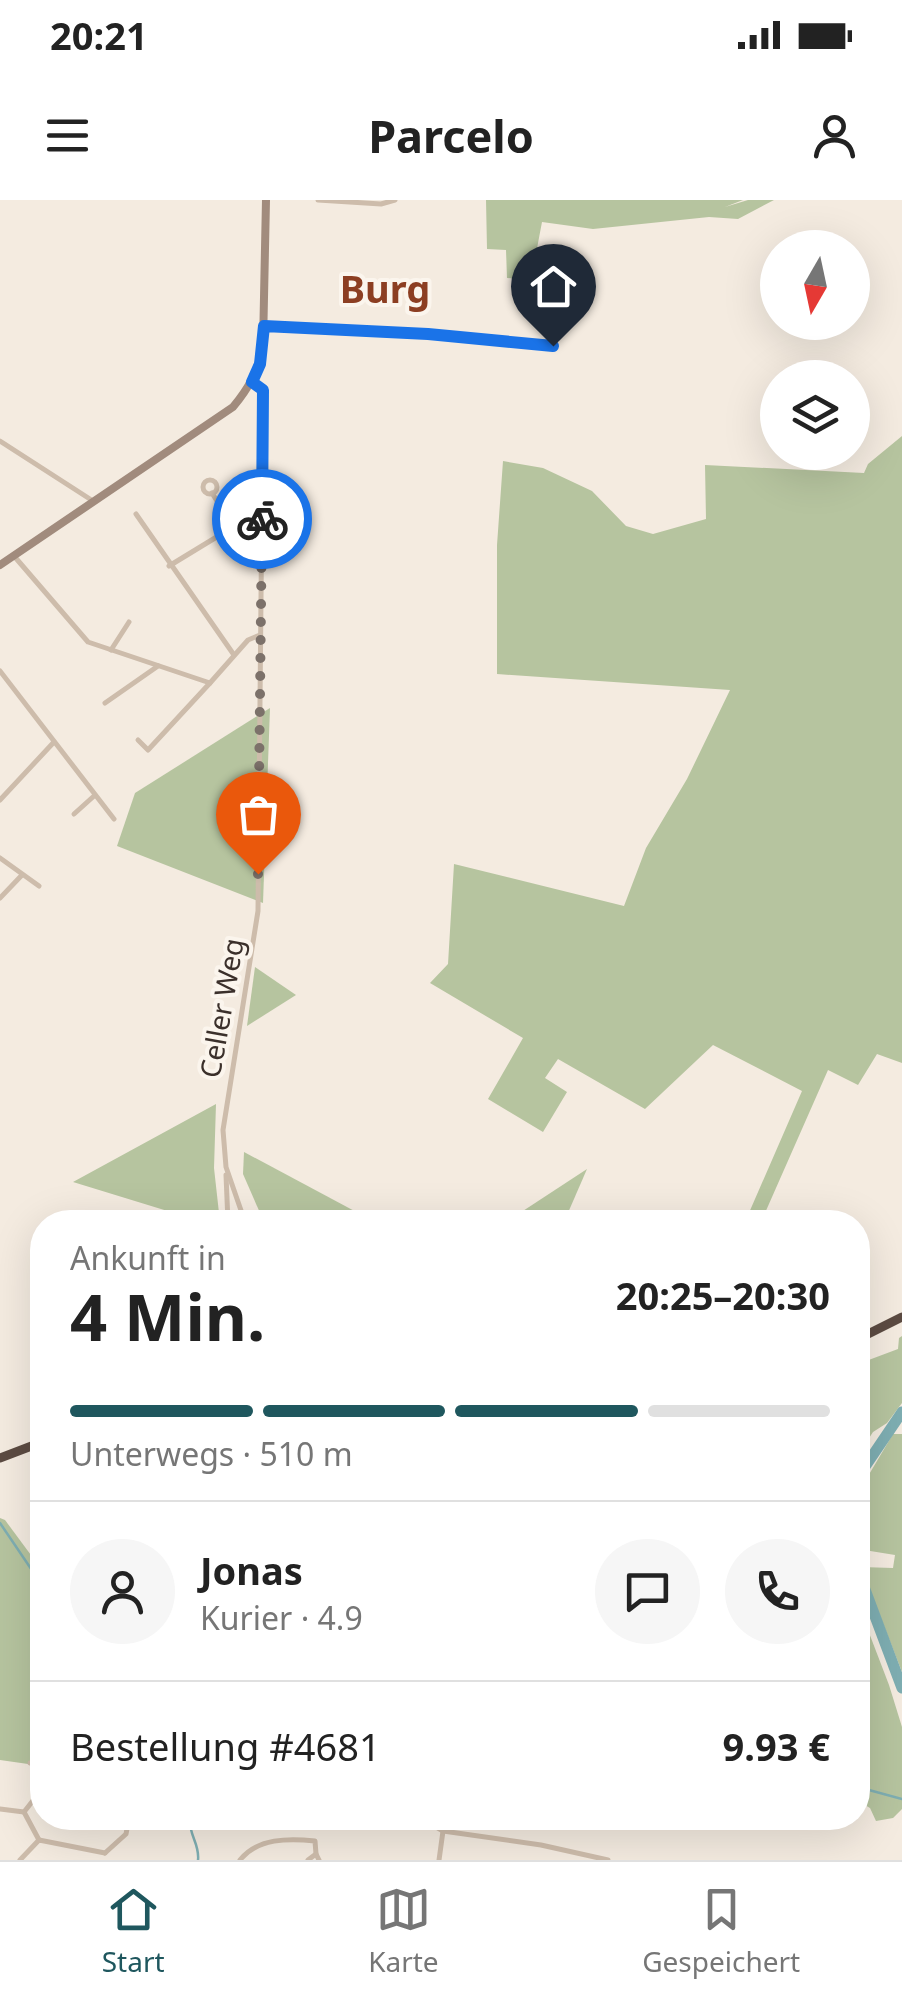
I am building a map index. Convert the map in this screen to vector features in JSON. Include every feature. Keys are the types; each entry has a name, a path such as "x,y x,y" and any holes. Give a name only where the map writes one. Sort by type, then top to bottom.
{"highway":[{"path":"870,1333 902,1317"},
{"path":"0,1458 30,1447"}],"street":[{"path":"0,566 232,408 252,382 260,364 264,326 266,200"},
{"path":"318,200 381,204 395,200"},
{"path":"264,326 428,334 553,346"},
{"name":"Celler Weg","path":"228,1210 225,1110 258,911 263,390 252,382"},
{"path":"0,441 93,502"},
{"path":"170,566 233,527 212,493"},
{"path":"136,514 234,655"},
{"path":"14,556 88,642 210,682"},
{"path":"112,650 129,622"},
{"path":"138,740 148,750 248,640 260,635"},
{"path":"105,703 158,666"},
{"path":"0,670 114,820"},
{"path":"0,800 54,742"},
{"path":"74,814 95,796"},
{"path":"0,858 39,886"},
{"path":"0,898 23,874"},
{"name":"Celler Weg","path":"226,1167 242,1210"},
{"path":"24,1812 30,1804"},
{"path":"0,1809 24,1812"},
{"path":"24,1812 30,1823"},
{"path":"34,1830 39,1840 108,1857 127,1830"},
{"path":"438,1860 443,1831 570,1850 608,1860"},
{"path":"240,1860 248,1849 289,1838 315,1842 318,1857 308,1860"},
{"path":"20,1860 39,1840"},
{"path":"568,1860 570,1850"}],"green space":[{"path":"486,200 743,200 725,207 748,200 774,200 738,219 709,217 593,229 542,222 531,280 507,278 506,250 487,249"},
{"path":"902,436 902,1063 877,1054 858,1085 828,1070 766,1210 750,1210 802,1091 713,1045 645,1109 558,1059 545,1078 567,1092 543,1132 488,1099 523,1038 430,983 448,964 454,864 624,906 646,848 687,779 730,690 497,674 497,545 503,461 543,468 592,491 626,526 653,534 706,519 705,465 864,473 870,470 870,462"},
{"path":"270,708 263,903 117,846 135,793"},
{"path":"255,967 296,995 247,1026"},
{"path":"216,1104 214,1168 219,1210 164,1210 73,1182"},
{"path":"244,1152 353,1210 259,1210 243,1174"},
{"path":"587,1169 569,1210 524,1210"},
{"path":"902,1336 902,1403 870,1437 870,1360 898,1349"},
{"path":"893,1434 902,1434 902,1672 870,1590 870,1567 893,1568 895,1555 870,1551 870,1473"},
{"path":"0,1518 30,1554 30,1764 0,1760"},
{"path":"870,1635 902,1727 902,1809 893,1818 876,1821 870,1808"}],"waterway":[{"path":"870,1459 902,1412"},
{"path":"0,1523 30,1567"},
{"path":"870,1603 902,1688"},
{"path":"870,1790 902,1799"},
{"path":"191,1830 198,1860"}],"way so far":[{"path":"258,874 262,519"}],"district":[{"name":"Burg","path":"385,290"}],"route":[{"path":"262,519 263,390 252,382 260,364 264,326 428,334 553,346"}]}
